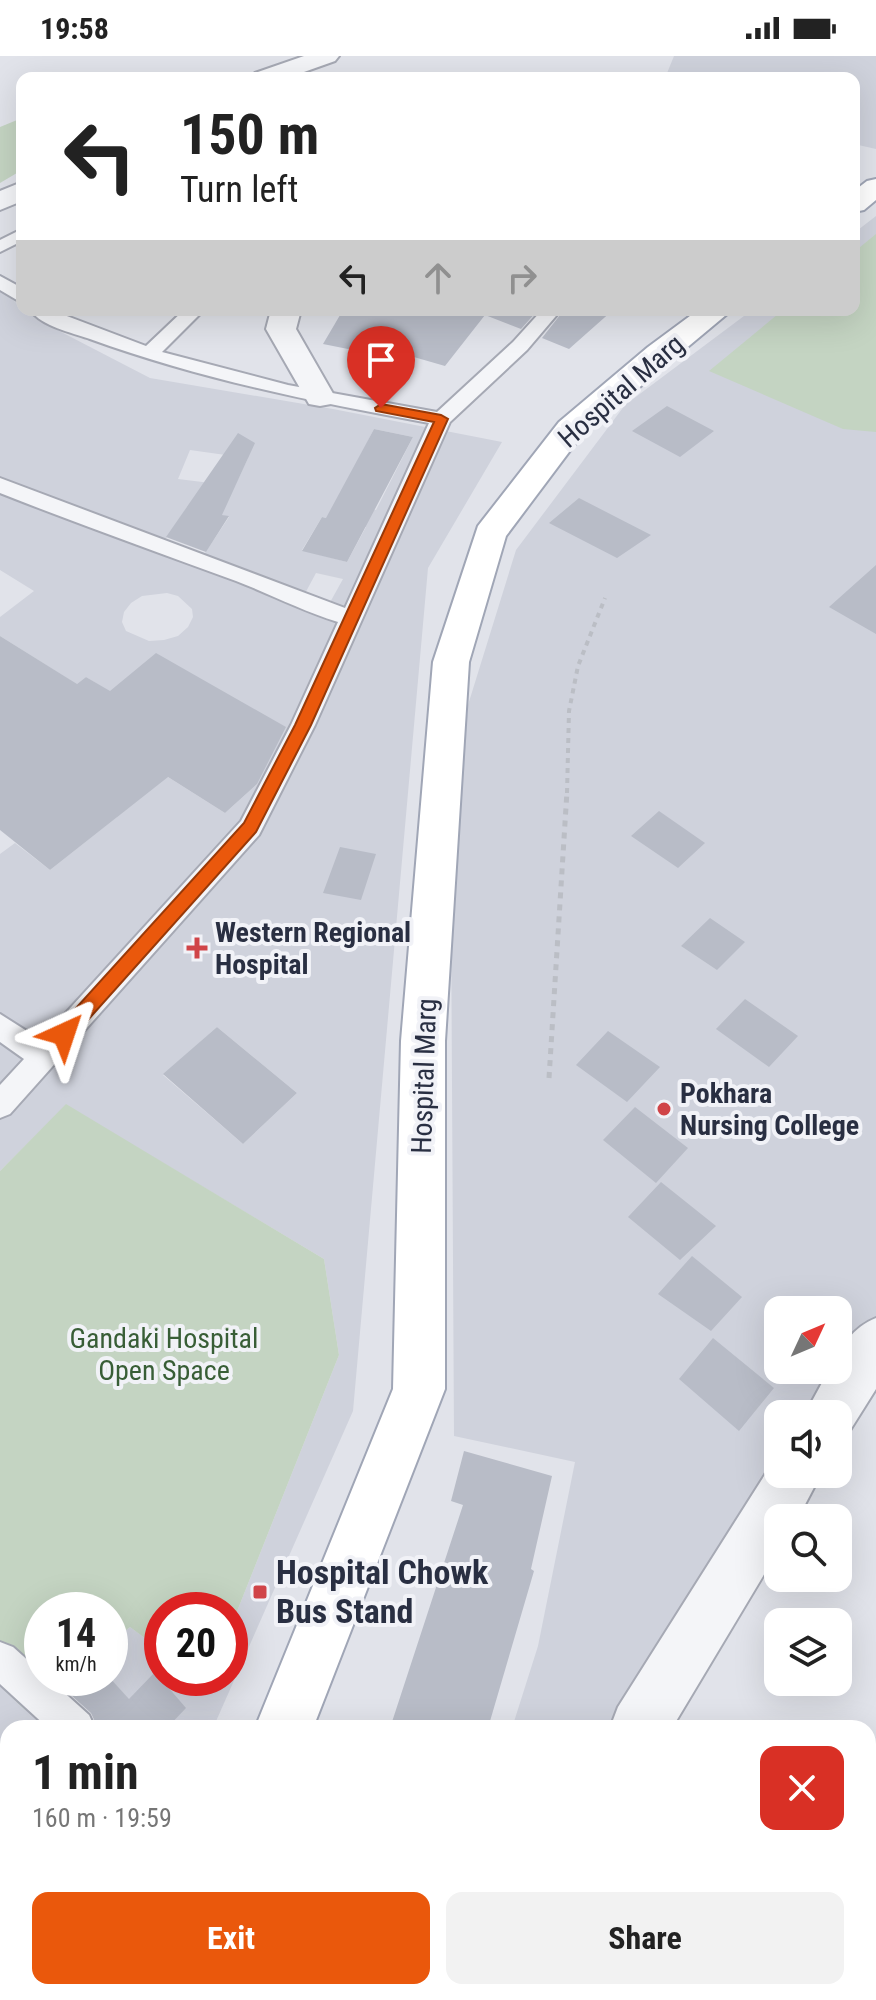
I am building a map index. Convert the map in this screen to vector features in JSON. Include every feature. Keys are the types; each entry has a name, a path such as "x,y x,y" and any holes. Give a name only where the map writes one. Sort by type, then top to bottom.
{"main road":[{"path":"860,199 876,187"},
{"name":"Hospital Marg","path":"287,1720 419,1389 423,1041 451,662 490,534 570,429 659,353 709,316"}],"street":[{"path":"281,72 327,56"},
{"path":"284,316 281,329 320,397"},
{"path":"840,1400 876,1343"},
{"path":"644,1720 785,1488"}],"lane":[{"path":"47,316 149,354 320,397 441,419"},
{"path":"149,354 189,316"},
{"path":"0,1105 250,828 303,725 441,419 520,346 547,316"},
{"path":"0,485 128,536 246,577 311,606 352,618"},
{"path":"0,1026 43,1057"},
{"path":"0,1660 67,1720"}],"path":[{"path":"549,1078 565,844 569,711 578,666 605,598"}],"shaded area":[{"path":"674,56 876,56 876,149 860,145 860,72 667,72"},
{"name":"Pokhara Nursing College","path":"876,216 876,1316 852,1353 852,1296 764,1296 764,1384 832,1384 822,1400 764,1400 765,1488 615,1720 515,1720 538,1646 575,1462 454,1436 451,908 468,705 516,550 625,405 744,316 860,316 860,228"},
{"name":"Western Regional Hospital","path":"0,290 16,302 16,316 34,316 150,378 502,442 428,568 353,1411 248,1649 248,1592 245,1592 339,1355 324,1259 66,1105 0,1171 0,854 15,843 50,870 117,817 7,735 0,740 0,711 17,721 70,680 0,636 0,617 34,591 0,570","holes":["374,429 413,437 376,510 336,502","190,450 248,458 235,486 178,479","187,507 229,517 205,553 163,543","322,517 366,527 347,562 302,550","316,573 343,579 328,606 302,599","167,593 178,596 192,609 193,617 188,627 178,636 149,641 126,631 122,622 124,612 131,603 142,596","86,677 257,783 257,784 225,813 52,704","217,1027 297,1093 243,1144 163,1075"]},
{"name":"Western Regional Hospital","path":"130,1627 144,1638 144,1696 227,1696 217,1720 147,1720 126,1696"},
{"path":"0,1686 25,1710 42,1696 71,1696 65,1702 81,1720 0,1720"}],"green space":[{"path":"16,120 16,174 0,183 0,127"},
{"path":"876,234 876,432 843,429 709,371 776,316 860,316 860,247"},
{"name":"Gandaki Hospital Open Space","path":"66,1104 324,1259 339,1355 245,1592 144,1592 144,1638 128,1629 128,1592 24,1592 24,1696 42,1696 25,1710 0,1686 0,1171"}],"building":[{"path":"339,316 484,316 445,366 393,351 388,357 323,344"},
{"path":"488,316 533,316 521,329"},
{"path":"559,316 606,316 569,349 542,338"},
{"path":"667,406 714,431 680,457 632,431"},
{"path":"374,429 413,437 347,562 302,551 322,517 326,518"},
{"path":"238,433 255,443 222,515 229,516 206,552 166,537"},
{"path":"579,498 651,535 617,558 549,523"},
{"path":"876,565 876,634 829,607"},
{"path":"0,636 77,684 86,677 110,691 156,653 286,727 257,784 225,813 168,777 50,870 0,830"},
{"path":"659,811 705,843 678,868 631,836"},
{"path":"340,847 376,854 361,900 323,893"},
{"path":"710,918 745,942 717,970 681,946"},
{"path":"745,999 798,1036 769,1067 716,1029"},
{"path":"217,1027 297,1093 243,1144 163,1074"},
{"path":"608,1031 660,1067 627,1102 576,1065"},
{"path":"635,1107 688,1148 656,1183 603,1140"},
{"path":"661,1182 716,1226 680,1260 628,1217"},
{"path":"692,1256 742,1297 711,1331 658,1294"},
{"path":"713,1338 764,1380 764,1384 774,1388 739,1431 679,1379"},
{"path":"464,1451 552,1476 531,1569 534,1571 490,1720 393,1720 463,1505 451,1501"},
{"path":"144,1683 144,1696 176,1696 186,1708 175,1720 94,1720 72,1696 126,1696 129,1699"}],"place":[{"name":"Western Regional Hospital","path":"197,948"},
{"name":"Pokhara Nursing College","path":"664,1109"},
{"name":"Hospital Chowk Bus Stand","path":"260,1592"}],"route":[{"path":"64,1034 250,828 303,725 441,419 381,408"}]}
